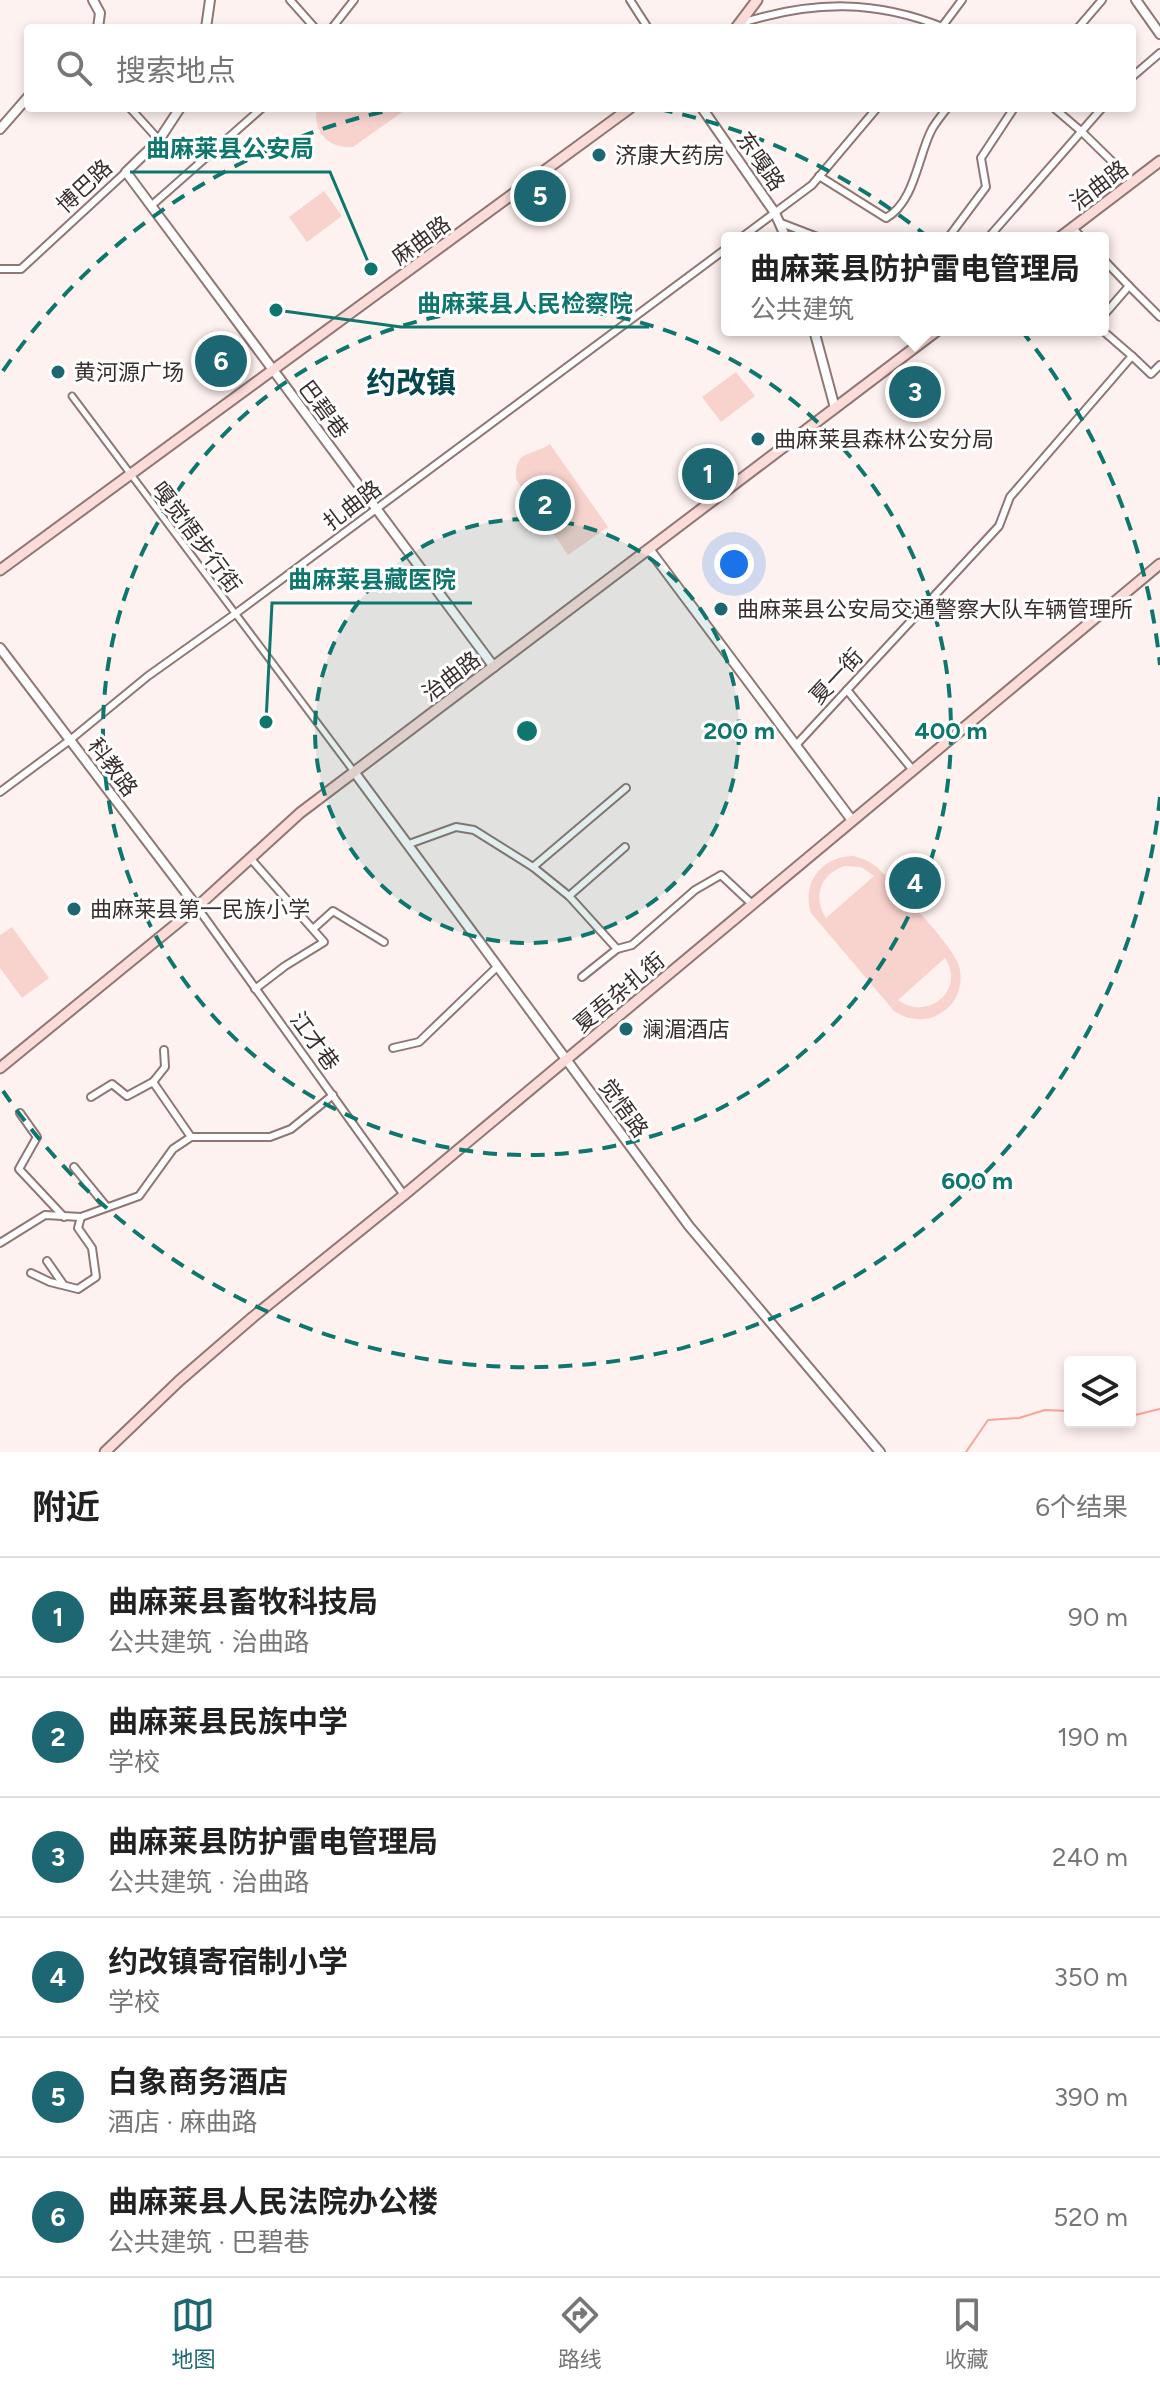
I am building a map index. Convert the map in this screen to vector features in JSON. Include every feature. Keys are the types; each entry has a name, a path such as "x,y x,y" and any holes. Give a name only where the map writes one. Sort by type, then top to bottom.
{"main road":[{"path":"740,24 757,0"},
{"name":"麻曲路","path":"0,570 625,112"},
{"name":"治曲路","path":"1067,232 1160,161"},
{"name":"治曲路","path":"0,1068 197,907 300,813 930,336"},
{"name":"夏吾杂扎街","path":"105,1452 179,1381 1160,564"}],"street":[{"path":"93,0 100,13 99,24"},
{"path":"207,24 210,0"},
{"path":"290,0 311,24"},
{"path":"335,24 354,0"},
{"path":"630,0 645,24"},
{"path":"742,24 785,8 828,0 865,0 904,7 937,24"},
{"path":"945,24 962,0"},
{"path":"1081,24 1102,0"},
{"path":"1136,0 1160,34"},
{"path":"1136,74 1160,53"},
{"path":"0,129 24,102"},
{"path":"134,112 159,140"},
{"name":"博巴路","path":"0,269 21,269 159,140 177,112"},
{"path":"151,206 257,112"},
{"name":"东嘎路","path":"705,112 775,213 784,232"},
{"path":"749,232 819,176 874,112"},
{"path":"819,176 886,218 913,184 931,130 944,112"},
{"path":"954,232 986,187 981,158 1011,112"},
{"path":"1059,112 1133,183"},
{"path":"993,232 1099,112"},
{"name":"巴碧巷","path":"126,172 494,667"},
{"path":"781,223 804,232"},
{"path":"1073,228 1077,232"},
{"name":"扎曲路","path":"0,792 148,676 721,252"},
{"path":"1109,265 1160,317"},
{"path":"1109,309 1129,286"},
{"path":"816,336 835,408"},
{"path":"918,336 920,344"},
{"path":"1109,336 1151,374 1160,365"},
{"name":"夏一街","path":"797,744 999,526 1010,497 1132,356"},
{"name":"嘎觉悟步行街","path":"72,396 355,773"},
{"path":"649,549 851,819"},
{"name":"科教路","path":"0,648 197,907"},
{"path":"847,690 912,769"},
{"name":"觉悟路","path":"355,773 689,1226 880,1452"},
{"path":"533,867 626,788"},
{"path":"409,844 456,827 474,830 533,867 569,896 617,949"},
{"path":"569,896 625,847"},
{"path":"250,858 324,942 255,989"},
{"path":"582,977 617,949 632,945 695,890 721,875 752,904"},
{"name":"江才巷","path":"197,907 404,1195"},
{"path":"313,929 333,911 384,942"},
{"path":"393,1048 419,1042 498,966"},
{"path":"91,1097 112,1084 127,1096 153,1082 165,1067 164,1050"},
{"path":"153,1082 191,1137"},
{"path":"0,1233 3,1243 45,1215 81,1217 139,1196 173,1149 191,1137 270,1137 291,1129 333,1095"},
{"path":"20,1113 37,1137 19,1169 65,1218"},
{"path":"74,1167 106,1206"},
{"path":"31,1273 78,1289 96,1277 92,1248 78,1228 81,1217"},
{"path":"47,1261 63,1284"}],"shaded area":[{"path":"317,112 402,112 353,147 330,142 320,131"},
{"path":"324,191 342,216 307,242 289,217"},
{"path":"736,372 755,396 721,422 702,397"},
{"path":"550,444 608,527 568,555 516,479 521,458"},
{"path":"854,856 877,867 953,954 960,970 960,985 952,1004 941,1013 917,1019 894,1011 811,913 809,891 817,873 843,857","holes":["845,866 861,867 874,876 826,918 820,902 821,887 830,874","945,958 951,981 941,999 921,1007 909,1006 898,1000"]},
{"path":"12,927 49,978 22,998 0,968 0,935"}],"waterway":[{"path":"1136,1415 1160,1409"},
{"path":"966,1452 988,1420 1019,1418 1045,1410 1064,1411"}],"place":[{"name":"济康大药房","path":"599,155"},
{"name":"白象商务酒店","path":"540,196"},
{"name":"曲麻莱县公安局","path":"371,269"},
{"name":"曲麻莱县人民检察院","path":"276,310"},
{"name":"曲麻莱县人民法院办公楼","path":"221,361"},
{"name":"黄河源广场","path":"58,372"},
{"name":"曲麻莱县防护雷电管理局","path":"915,392"},
{"name":"曲麻莱县森林公安分局","path":"758,439"},
{"name":"曲麻莱县畜牧科技局","path":"708,474"},
{"name":"曲麻莱县民族中学","path":"545,505"},
{"name":"曲麻莱县公安局交通警察大队车辆管理所","path":"721,609"},
{"name":"曲麻莱县藏医院","path":"266,722"},
{"name":"约改镇寄宿制小学","path":"915,883"},
{"name":"曲麻莱县第一民族小学","path":"74,909"},
{"name":"澜湄酒店","path":"626,1029"}],"district":[{"name":"约改镇","path":"411,383"}]}
